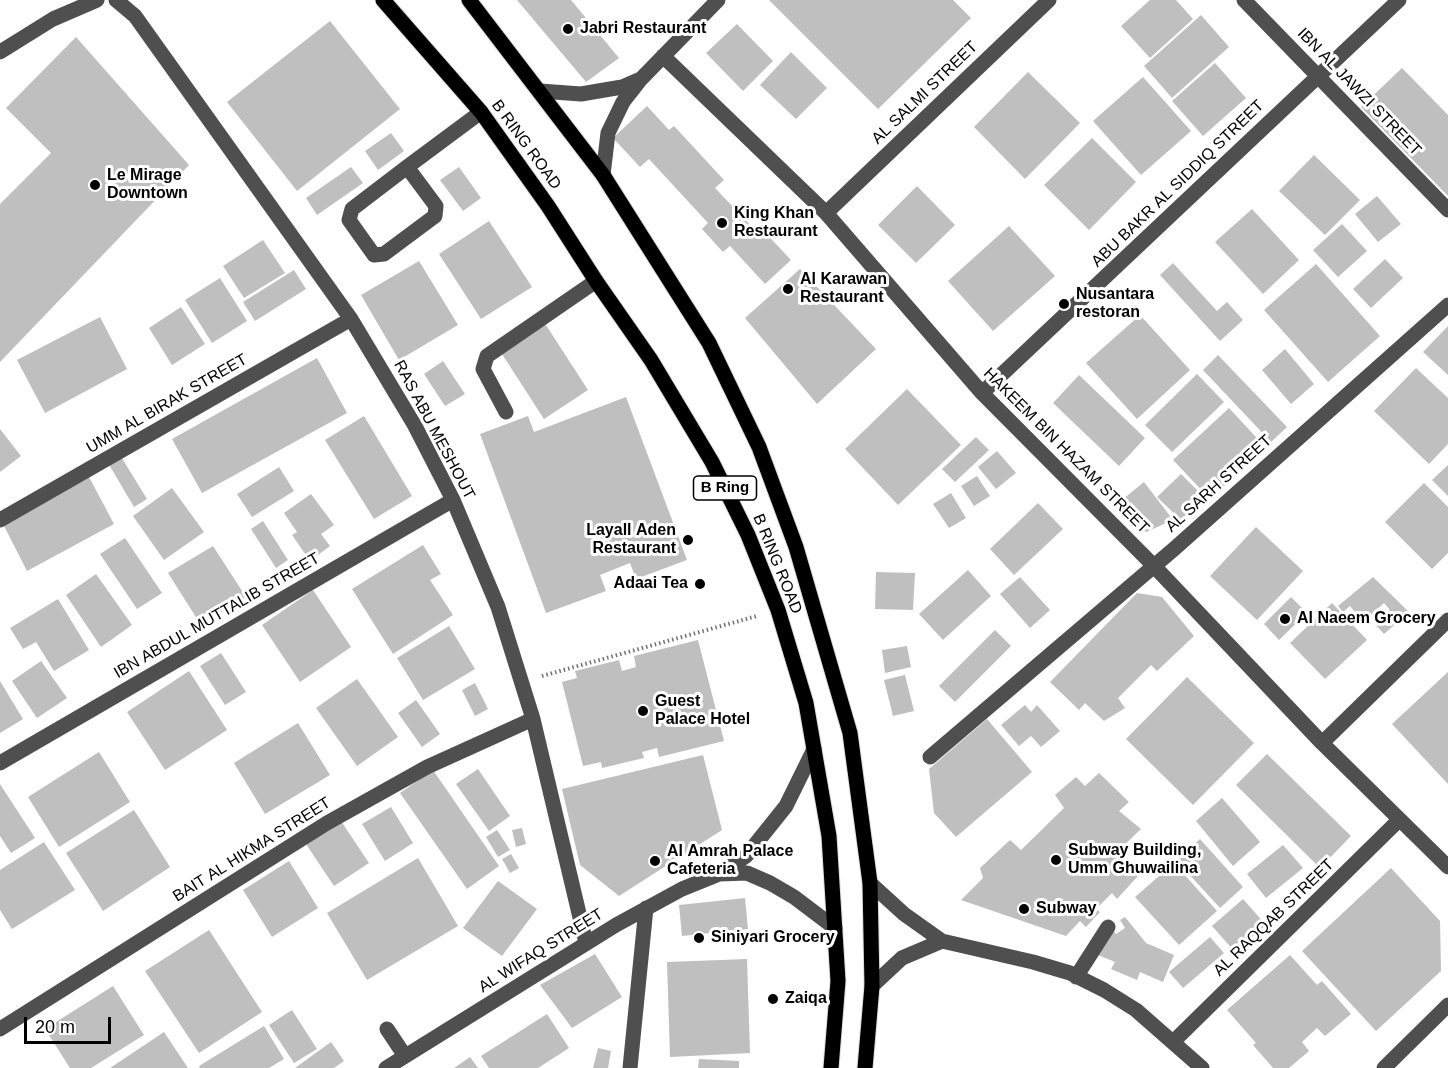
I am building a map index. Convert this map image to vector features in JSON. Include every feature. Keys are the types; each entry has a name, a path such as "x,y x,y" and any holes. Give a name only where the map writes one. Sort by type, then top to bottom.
{"main road":[{"name":"B RING ROAD","path":"383,0 481,112 549,206 596,281 651,360 712,462 748,535 778,610 806,703 830,836 838,981 831,1068"},
{"name":"B RING ROAD","path":"469,0 603,175 709,343 740,404 763,458 796,547 850,733 870,883 872,986 865,1068"}],"street":[{"path":"0,52 53,19 97,0"},
{"name":"RAS ABU MESHOUT","path":"116,0 135,16 351,319 415,426 453,500 498,607 532,719 586,943"},
{"path":"603,175 608,133 623,102 641,79 718,0"},
{"name":"AL SALMI STREET","path":"826,213 1049,0"},
{"name":"IBN AL JAWZI STREET","path":"1244,0 1448,210"},
{"name":"ABU BAKR AL SIDDIQ STREET","path":"982,393 1399,0"},
{"name":"HAKEEM BIN HAZAM STREET","path":"663,56 826,213 982,393 1154,565 1322,743 1448,867"},
{"path":"540,91 581,94 622,87 641,79"},
{"path":"407,167 436,206 435,216 384,254 374,255 351,223 349,213 407,167 481,112"},
{"path":"506,412 483,369 487,356 596,281"},
{"name":"AL SARH STREET","path":"930,757 1154,565 1448,304"},
{"name":"UMM AL BIRAK STREET","path":"0,520 351,319"},
{"name":"IBN ABDUL MUTTALIB STREET","path":"0,763 453,500"},
{"path":"1322,743 1448,620"},
{"name":"BAIT AL HIKMA STREET","path":"0,1029 327,824 427,767 532,719"},
{"name":"AL WIFAQ STREET","path":"386,1068 586,943 646,908 719,874 746,856 786,806 814,749"},
{"name":"AL RAQQAB STREET","path":"1173,1042 1400,820"},
{"name":"AL WIFAQ STREET","path":"719,874 747,873 770,883 794,897 835,928"},
{"path":"870,883 904,914 942,941 1033,962 1073,975 1104,990 1136,1010 1202,1068"},
{"path":"630,1068 646,908"},
{"path":"1073,975 1108,927"},
{"path":"872,986 902,958 942,941"},
{"path":"1073,975 1084,941"},
{"path":"1384,1068 1448,1005"},
{"path":"387,1029 405,1056"}],"path":[{"path":"520,682 778,610"}],"building":[{"name":"Jabri Restaurant","path":"517,0 571,0 619,58 586,82"},
{"path":"769,0 953,0 971,18 878,109"},
{"path":"1150,0 1176,0 1193,19 1150,58 1121,26"},
{"path":"1201,15 1229,47 1172,98 1144,66"},
{"path":"330,21 400,109 297,191 227,102"},
{"path":"737,24 773,61 743,91 706,53"},
{"name":"Le Mirage Downtown","path":"76,37 189,165 0,362 0,204 51,153 6,108"},
{"path":"791,52 827,88 796,119 760,85"},
{"path":"1215,63 1246,98 1203,136 1172,101"},
{"path":"1402,68 1448,115 1448,196 1361,107"},
{"path":"1028,72 1080,123 1025,179 974,127"},
{"path":"1143,77 1191,131 1141,175 1093,121"},
{"path":"647,106 669,130 674,126 724,180 715,188 755,230 759,226 791,260 765,284 730,246 723,252 702,229 708,223 649,159 640,167 613,138"},
{"path":"391,133 404,151 378,170 365,151"},
{"path":"1092,138 1136,182 1089,230 1044,185"},
{"path":"1314,155 1360,200 1325,235 1279,191"},
{"path":"351,167 363,183 317,215 306,198"},
{"path":"459,167 481,198 463,211 440,180"},
{"path":"917,186 955,225 916,263 878,225"},
{"path":"1377,196 1401,224 1378,242 1355,214"},
{"path":"1252,209 1299,260 1263,294 1215,242"},
{"path":"489,221 532,287 481,319 439,254"},
{"path":"1342,224 1367,251 1338,277 1313,250"},
{"path":"1009,226 1055,276 993,331 948,281"},
{"path":"263,240 285,273 244,298 223,266"},
{"path":"1385,259 1403,278 1371,308 1353,289"},
{"path":"419,261 458,325 399,360 361,295"},
{"path":"1173,263 1217,311 1227,302 1243,320 1220,341 1160,275"},
{"path":"1316,264 1380,336 1328,382 1264,310"},
{"path":"800,269 876,349 817,404 745,318"},
{"path":"294,270 306,289 255,321 243,302"},
{"path":"220,278 247,321 212,343 185,300"},
{"path":"181,307 205,344 172,365 149,328"},
{"path":"1140,315 1190,370 1137,419 1086,363"},
{"path":"100,317 127,369 45,413 17,360"},
{"path":"544,322 588,390 544,419 500,351"},
{"path":"1448,326 1448,375 1423,352"},
{"path":"1285,349 1314,384 1291,404 1262,370"},
{"path":"1218,355 1287,427 1271,442 1203,370"},
{"path":"317,358 347,413 202,493 172,439"},
{"path":"443,361 465,394 445,406 424,374"},
{"path":"1416,368 1448,398 1448,444 1429,464 1374,411"},
{"path":"1197,374 1224,402 1172,452 1145,425"},
{"path":"1079,375 1145,438 1119,466 1053,403"},
{"path":"907,389 961,445 898,505 845,449"},
{"path":"626,397 687,560 636,579 630,563 600,575 606,591 546,613 480,434 528,416 534,432"},
{"path":"1229,408 1266,448 1210,499 1173,460"},
{"path":"364,416 412,496 374,519 325,440"},
{"path":"0,429 21,456 0,472"},
{"path":"976,437 989,450 955,482 942,469"},
{"path":"997,451 1016,473 996,489 978,467"},
{"path":"120,455 147,499 134,507 108,463"},
{"path":"1448,465 1448,496 1432,480"},
{"path":"279,467 294,491 252,517 237,494"},
{"path":"1181,474 1205,498 1182,521 1157,497"},
{"path":"977,476 990,496 974,506 961,486"},
{"path":"89,477 114,524 27,571 3,524"},
{"path":"1144,482 1173,520 1146,532 1117,504"},
{"path":"1424,483 1448,507 1448,553 1432,569 1385,522"},
{"path":"172,488 204,532 164,560 133,516"},
{"path":"951,493 966,518 949,528 933,504"},
{"path":"311,494 334,525 321,534 330,546 310,561 292,535 297,532 284,513"},
{"path":"1038,503 1063,529 1014,575 990,549"},
{"path":"263,521 288,560 276,568 251,529"},
{"path":"1256,527 1303,571 1257,620 1210,576"},
{"path":"125,538 162,593 137,609 100,554"},
{"path":"423,545 441,574 430,580 453,615 393,654 352,589"},
{"path":"213,546 246,597 201,625 168,573"},
{"path":"968,570 991,596 943,640 919,614"},
{"path":"876,572 915,573 913,610 875,609"},
{"path":"96,574 132,625 101,647 66,595"},
{"path":"1020,577 1050,610 1030,628 1000,594"},
{"path":"1373,577 1409,612 1384,634 1374,623 1390,610 1384,603 1363,622 1350,606 1343,612 1338,606"},
{"path":"313,590 351,647 300,682 262,625"},
{"path":"1137,593 1162,597 1194,636 1157,671 1151,665 1118,698 1125,708 1104,721 1085,703 1079,710 1050,682"},
{"name":"Al Naeem Grocery","path":"1291,597 1307,613 1279,640 1264,624"},
{"path":"58,599 89,650 54,671 36,642 23,649 10,628"},
{"path":"1332,603 1367,640 1325,679 1290,643"},
{"path":"449,626 475,669 423,700 397,658"},
{"path":"995,630 1011,646 955,702 939,686"},
{"name":"Guest Palace Hotel","path":"698,640 724,741 659,757 657,748 642,752 644,758 602,768 601,762 583,766 562,682 577,678 575,671 619,660 622,671 636,667 634,656"},
{"path":"907,646 911,667 885,673 882,650"},
{"path":"221,653 246,692 225,705 200,666"},
{"path":"41,661 67,698 37,718 12,681"},
{"path":"189,671 227,730 165,770 127,712"},
{"path":"1448,672 1448,784 1392,724"},
{"path":"905,675 914,711 893,716 884,680"},
{"path":"1187,677 1254,743 1193,805 1126,739"},
{"path":"357,679 398,737 357,766 316,708"},
{"path":"0,681 23,719 0,733"},
{"path":"475,683 488,709 475,716 462,690"},
{"path":"416,700 440,734 422,747 398,713"},
{"path":"1025,705 1031,712 1037,705 1060,731 1041,747 1031,736 1019,746 1001,725"},
{"path":"987,719 1032,772 956,837 934,813 929,769"},
{"path":"298,723 330,775 265,814 234,763"},
{"path":"99,752 130,802 59,847 28,797"},
{"path":"1267,754 1351,836 1320,868 1236,785"},
{"path":"703,755 722,830 619,896 580,865 562,789"},
{"path":"478,769 510,816 489,831 456,784"},
{"path":"433,770 499,866 467,889 400,793"},
{"name":"Subway Building, Umm Ghuwailina","path":"1099,773 1129,802 1119,811 1141,829 1117,852 1138,876 1117,899 1112,893 1096,909 1100,912 1086,927 1080,921 1066,936 961,900 983,878 980,868 1010,840 1021,850 1064,808 1055,795 1076,777 1085,786"},
{"path":"0,784 35,838 11,853 0,836"},
{"path":"1222,798 1260,842 1233,866 1196,821"},
{"path":"391,807 413,843 385,861 362,824"},
{"path":"134,810 170,867 103,911 66,853"},
{"path":"341,821 369,863 334,886 306,844"},
{"path":"522,828 526,844 516,847 512,830"},
{"path":"497,830 510,850 498,857 486,837"},
{"path":"1200,839 1243,887 1220,908 1176,860"},
{"path":"44,842 75,890 12,929 0,910 0,870"},
{"path":"1283,845 1303,868 1266,898 1247,874"},
{"path":"511,854 519,868 510,873 502,859"},
{"path":"418,858 458,926 367,980 327,913"},
{"path":"289,861 318,908 272,937 243,890"},
{"path":"1174,863 1217,911 1179,945 1135,897"},
{"path":"1391,868 1440,921 1441,971 1376,1031 1302,951"},
{"path":"498,881 537,909 502,956 463,928"},
{"path":"745,898 748,929 682,936 679,905"},
{"path":"1243,899 1266,925 1235,952 1212,926"},
{"path":"1125,917 1146,943 1174,955 1163,982 1140,972 1137,980 1111,969 1115,962 1093,953 1112,929 1116,934 1125,928 1120,920"},
{"path":"209,930 262,1012 199,1053 145,971"},
{"path":"1210,937 1224,953 1183,988 1169,972"},
{"path":"595,954 622,997 572,1028 540,985"},
{"path":"1290,955 1317,985 1322,981 1351,1014 1325,1036 1317,1028 1302,1042 1309,1051 1289,1068 1273,1068 1253,1045 1256,1043 1227,1010"},
{"path":"747,959 750,1053 670,1057 667,962"},
{"path":"113,986 144,1035 91,1068 70,1068 45,1029"},
{"path":"292,1010 317,1049 294,1063 269,1025"},
{"path":"547,1014 569,1048 538,1068 489,1068 481,1056"},
{"path":"264,1026 284,1059 269,1068 200,1068 199,1066"},
{"path":"164,1032 188,1068 110,1068"},
{"path":"331,1042 344,1061 334,1068 295,1068"},
{"path":"598,1048 611,1051 608,1068 593,1068"},
{"path":"470,1057 478,1068 454,1068"},
{"path":"699,1059 739,1061 739,1068 698,1068"}],"place":[{"name":"Jabri Restaurant","path":"568,29"},
{"name":"Le Mirage Downtown","path":"95,185"},
{"name":"King Khan Restaurant","path":"722,223"},
{"name":"Al Karawan Restaurant","path":"788,289"},
{"name":"Nusantara restoran","path":"1064,304"},
{"name":"Layall Aden Restaurant","path":"688,540"},
{"name":"Adaai Tea","path":"700,584"},
{"name":"Al Naeem Grocery","path":"1285,619"},
{"name":"Guest Palace Hotel","path":"643,711"},
{"name":"Subway Building, Umm Ghuwailina","path":"1056,860"},
{"name":"Al Amrah Palace Cafeteria","path":"655,861"},
{"name":"Subway","path":"1024,909"},
{"name":"Siniyari Grocery","path":"699,938"},
{"name":"Zaiqa","path":"773,999"}]}
